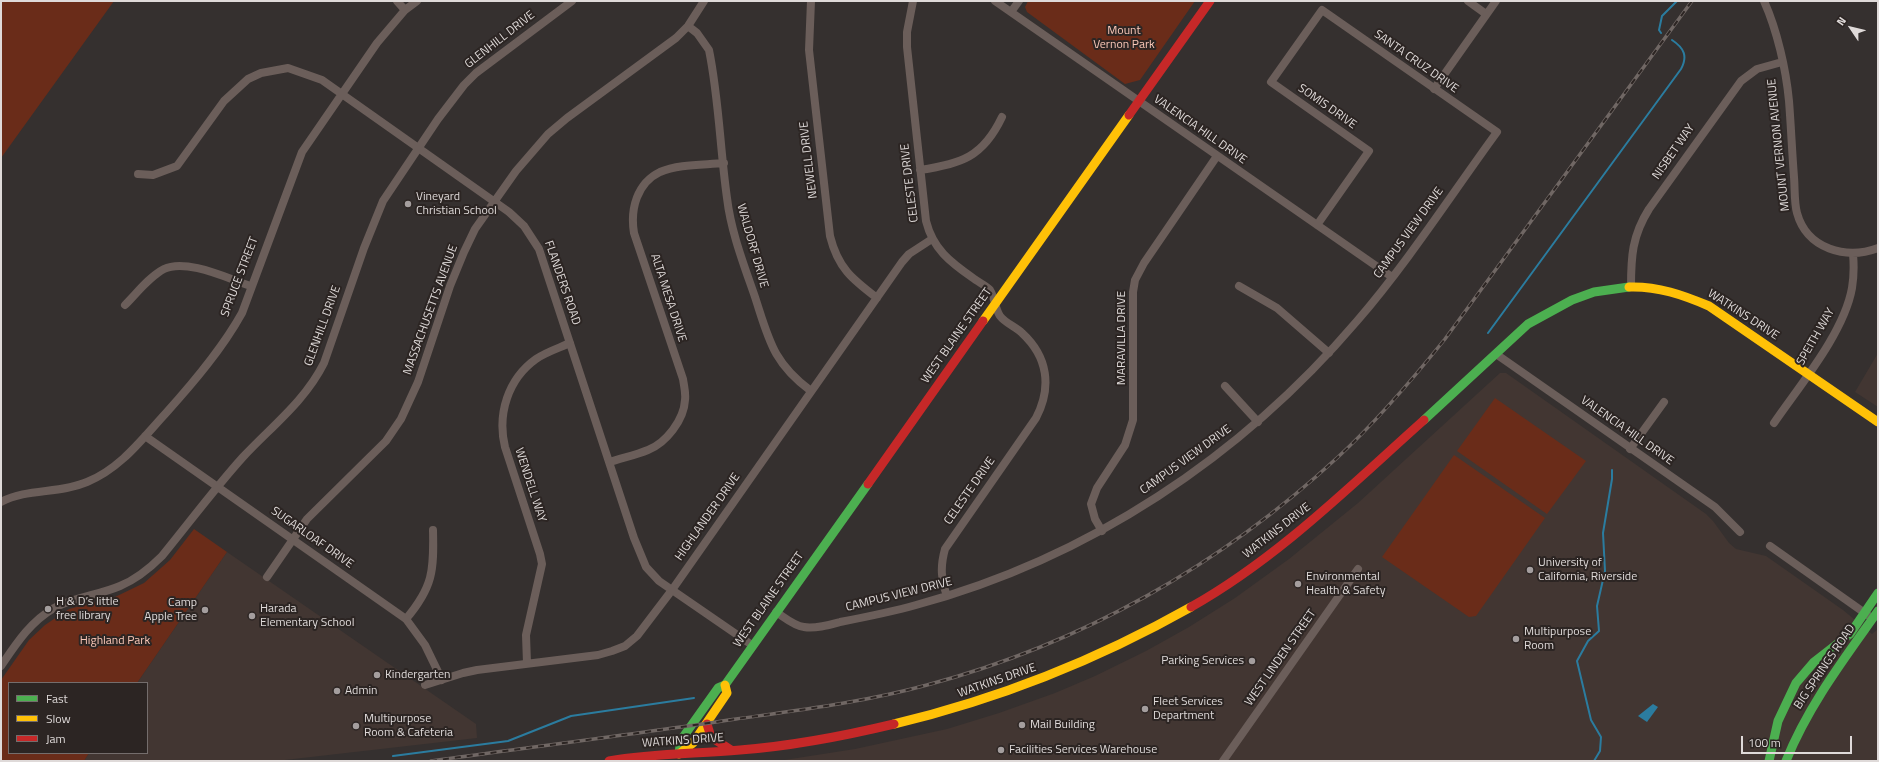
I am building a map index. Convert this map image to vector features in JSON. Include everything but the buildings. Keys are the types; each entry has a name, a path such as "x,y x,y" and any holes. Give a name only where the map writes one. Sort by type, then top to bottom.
{"street":[{"path":"397,1 405,10"},
{"name":"SPRUCE STREET","path":"1,502 21,494 66,488 86,482 118,464 146,436 186,391 227,337 242,313 299,157 341,92 377,43 405,10 417,1"},
{"name":"GLENHILL DRIVE","path":"1,666 26,630 53,609 71,600 120,586 150,568 162,556 244,457 300,401 317,377 324,363 374,222 393,184 418,147 452,100 476,73 572,1"},
{"name":"MASSACHUSETTS AVENUE","path":"267,577 307,518 386,441 401,419 418,382 450,286 464,252 475,229 516,171 548,134 663,48 688,26 704,1"},
{"name":"NEWELL DRIVE","path":"811,1 809,50 830,236 833,248 841,265 851,278 877,298"},
{"name":"CELESTE DRIVE","path":"912,1 907,32 907,47 926,221 932,239 941,252 951,262 990,290 1000,317 1027,338 1043,362 1046,391 1043,404 1036,418 946,549 941,567 941,577 947,596"},
{"name":"VALENCIA HILL DRIVE","path":"995,1 1138,102 1162,117 1392,277"},
{"path":"1011,12 1018,1"},
{"name":"WEST BLAINE STREET","path":"676,757 681,740 718,688 725,685 1210,1"},
{"path":"1468,1 1486,14"},
{"path":"1434,89 1496,1"},
{"name":"MOUNT VERNON AVENUE","path":"1764,1 1773,24 1788,96 1797,213 1806,231 1818,242 1832,251 1853,254 1868,252 1878,248"},
{"name":"SANTA CRUZ DRIVE","path":"1271,82 1322,10 1497,132"},
{"name":"WALDORF DRIVE","path":"688,26 697,33 709,50 730,217 739,251 773,350 785,369 811,391"},
{"name":"NISBET WAY","path":"1630,287 1632,251 1636,232 1649,209 1740,81 1757,69 1782,62"},
{"name":"FLANDERS ROAD","path":"138,174 153,175 176,166 224,101 248,79 261,73 288,68 322,80 341,92 495,202 524,226 539,249 634,538 646,567 654,577 752,645"},
{"name":"SOMIS DRIVE","path":"1271,82 1369,151 1317,225"},
{"path":"920,170 946,166 969,157 990,138 1002,117"},
{"name":"CAMPUS VIEW DRIVE","path":"776,612 802,627 816,627 879,614 947,596 1023,568 1063,551 1102,531 1200,469 1258,422 1329,353 1392,277 1497,132"},
{"name":"MARAVILLA DRIVE","path":"1102,531 1092,511 1093,496 1125,445 1133,420 1132,304 1135,280 1144,263 1217,156"},
{"name":"ALTA MESA DRIVE","path":"610,462 649,450 660,443 677,423 684,410 685,400 683,379 634,233 632,222 635,202 640,190 648,181 660,172 672,169 724,163"},
{"name":"HIGHLANDER DRIVE","path":"425,685 462,673 527,663 598,655 625,646 637,636 672,590 902,262 909,254 932,239"},
{"name":"SPEITH WAY","path":"1774,423 1809,373 1832,336 1849,300 1854,276 1853,254"},
{"path":"125,305 157,274 172,266 191,267 251,286"},
{"path":"1239,286 1277,308 1329,353"},
{"name":"WATKINS DRIVE","path":"609,761 676,757 809,740 938,714 1063,672 1130,641 1197,603 1267,556 1354,483 1528,324 1559,304 1595,291 1612,287 1630,287 1671,291 1692,297 1709,306 1809,373 1878,422"},
{"name":"WENDELL WAY","path":"527,663 526,635 542,564 505,447 502,434 503,413 506,400 523,370 545,354 570,343"},
{"name":"VALENCIA HILL DRIVE","path":"1496,354 1715,507 1740,532"},
{"path":"1225,386 1258,422"},
{"path":"1630,449 1664,402"},
{"name":"SUGARLOAF DRIVE","path":"146,436 406,619 425,645 442,680"},
{"path":"406,619 419,604 430,583 434,554 433,530"},
{"path":"1770,546 1865,613 1875,614"},
{"name":"WEST LINDEN STREET","path":"1223,761 1358,569"},
{"name":"BIG SPRINGS ROAD","path":"1769,761 1777,724 1788,698 1800,679 1813,663 1842,641 1865,613 1878,593"},
{"name":"BIG SPRINGS ROAD","path":"1786,761 1794,740 1812,705 1875,614"},
{"name":"WEST BLAINE STREET","path":"676,757 693,743 707,724 727,693 725,685"},
{"path":"707,724 708,733 711,738 731,750"}],"shaded area":[{"path":"1878,353 1878,407 1855,392"},
{"name":"University of California, Riverside","path":"1500,373 1506,373 1706,514 1729,543 1736,549 1766,556 1843,610 1872,634 1878,629 1878,761 778,761 855,749 947,729 999,713 1055,693 1095,676 1146,651 1189,627 1235,598 1289,559 1358,503"},
{"name":"Harada Elementary School","path":"227,552 476,724 477,738 276,761 84,761 88,754 148,754 148,682 138,682"}],"green space":[{"path":"1,1 114,1 1,158"},
{"name":"Mount Vernon Park","path":"1028,1 1195,1 1140,80 1125,84 1027,12 1025,7"},
{"path":"1495,398 1586,461 1547,514 1457,451"},
{"path":"1454,455 1545,518 1476,616 1469,617 1382,557"},
{"name":"Highland Park","path":"194,529 227,552 138,682 8,682 8,754 88,754 84,761 1,761 1,680 29,640 45,625 69,609 115,597 144,583 170,560"}],"water":[{"path":"1653,704 1658,707 1647,722 1638,716"}],"waterway":[{"path":"1661,33 1659,30 1662,16 1677,1"},
{"path":"1488,333 1681,69 1684,60 1684,53 1682,49 1672,40"},
{"path":"1594,761 1600,751 1601,737 1591,720 1577,661 1588,641 1599,631 1597,606 1605,571 1603,533 1612,479 1612,470"},
{"path":"393,756 508,741 571,716 694,698"}],"railway":[{"path":"431,761 808,709 904,691 984,668 1040,647 1094,623 1146,596 1197,566 1246,532 1293,496 1338,457 1380,415 1407,385 1445,339 1692,1"}],"traffic: fast":[{"path":"1424,420 1528,324 1572,300 1594,292 1629,287"},
{"path":"679,753 681,740 718,688 725,685 868,484"},
{"path":"1769,761 1778,721 1796,683 1814,662 1850,634 1878,593"},
{"path":"1786,761 1816,702 1878,611"}],"traffic: slow":[{"path":"983,321 1129,115"},
{"path":"1629,287 1650,288 1670,292 1709,306 1878,422"},
{"path":"894,724 971,703 1047,676 1120,644 1191,607"},
{"path":"679,754 693,743 727,693 725,685"}],"traffic: jam":[{"path":"1129,115 1210,1"},
{"path":"868,484 983,321"},
{"path":"1191,607 1223,588 1283,544 1341,495 1424,420"},
{"path":"707,724 711,737 731,750"},
{"path":"609,761 642,756 779,746 894,724"}],"place":[{"name":"Vineyard Christian School","path":"408,204"},
{"name":"University of California, Riverside","path":"1530,570"},
{"name":"Environmental Health & Safety","path":"1298,584"},
{"name":"H & D’s little free library","path":"48,609"},
{"name":"Camp Apple Tree","path":"205,610"},
{"name":"Harada Elementary School","path":"252,616"},
{"name":"Multipurpose Room","path":"1516,639"},
{"name":"Parking Services","path":"1252,661"},
{"name":"Kindergarten","path":"377,675"},
{"name":"Admin","path":"337,691"},
{"name":"Fleet Services Department","path":"1145,709"},
{"name":"Mail Building","path":"1022,725"},
{"name":"Multipurpose Room & Cafeteria","path":"356,726"},
{"name":"Facilities Services Warehouse","path":"1001,750"}]}
